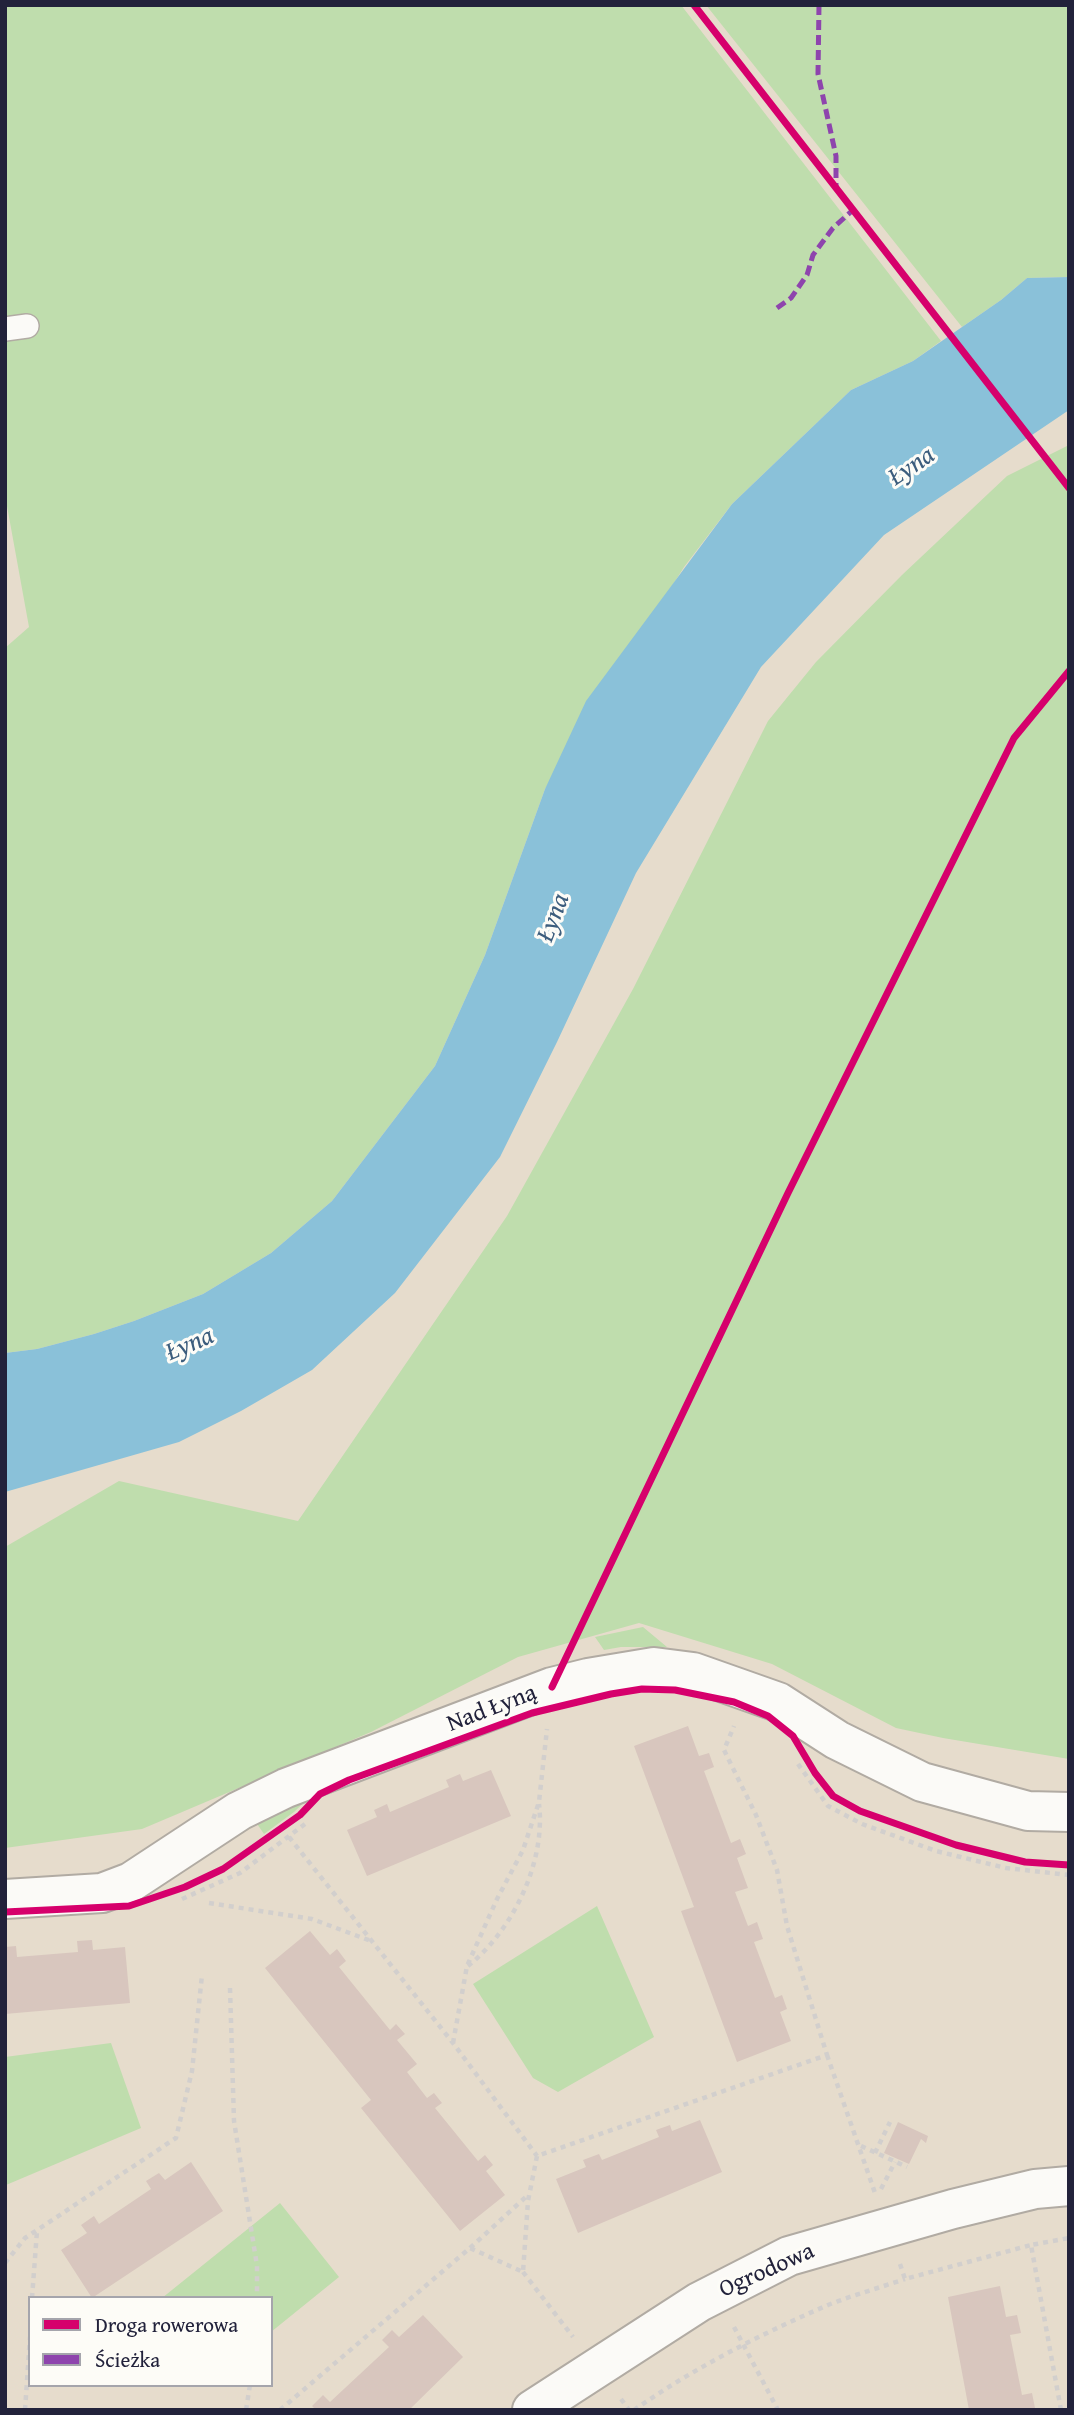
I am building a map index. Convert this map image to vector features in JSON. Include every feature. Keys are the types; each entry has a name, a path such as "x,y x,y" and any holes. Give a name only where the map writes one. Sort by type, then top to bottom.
{"street":[{"name":"Nad Łyną","path":"5,1899 102,1893 131,1882 239,1811 286,1788 552,1687 654,1667 694,1672 778,1702 837,1740 922,1782 1028,1811 1069,1812"},
{"name":"Ogrodowa","path":"532,2410 699,2302 789,2256 953,2209 1035,2189 1069,2186"}],"path":[{"path":"738,1715 724,1750 756,1815 776,1870 787,1926 827,2055 859,2143 907,2167"},
{"path":"453,2043 467,1966 497,1899 523,1850 539,1802 549,1720"},
{"path":"793,1758 828,1806 862,1824 936,1851 1006,1868 1069,1875"},
{"path":"815,1773 821,1781"},
{"path":"467,1966 483,1953 510,1919 526,1883 542,1825 539,1802"},
{"path":"210,1888 240,1873 312,1819"},
{"path":"289,1837 453,2043 537,2156 529,2194 523,2272"},
{"path":"1013,1859 1047,1864"},
{"path":"209,1903 312,1919 372,1942"},
{"path":"5,2263 24,2238 176,2138 192,2071 202,1975"},
{"path":"230,1988 234,2120 257,2266 257,2296"},
{"path":"537,2156 827,2055"},
{"path":"875,2152 890,2122"},
{"path":"877,2198 895,2162"},
{"path":"280,2410 470,2248 529,2194"},
{"path":"33,2296 37,2230"},
{"path":"1061,2410 1031,2245 1069,2238"},
{"path":"470,2248 523,2272 572,2336"},
{"path":"634,2410 660,2392 744,2345 830,2305 905,2279"},
{"path":"734,2327 778,2410"},
{"path":"25,2410 28,2366"},
{"path":"246,2410 250,2387"}],"green space":[{"path":"5,5 681,5 941,341 913,361 851,390 732,504 684,567 545,789 485,955 435,1066 332,1201 271,1253 203,1294 94,1334 37,1349 5,1353 5,648 29,627 5,495"},
{"path":"706,5 1069,5 1069,277 1027,278 962,327"},
{"path":"1069,445 1069,1759 896,1728 772,1664 639,1623 518,1657 371,1732 142,1829 5,1848 5,1547 119,1481 298,1521 507,1216 633,989 768,721 816,662 902,575 1007,476"},
{"path":"643,1627 667,1647 621,1647 604,1650 595,1637"},
{"path":"320,1787 294,1812 264,1834 253,1818"},
{"path":"597,1906 654,2037 558,2092 533,2078 473,1984"},
{"path":"111,2043 141,2128 6,2185 5,2057"},
{"path":"280,2203 339,2277 273,2330 273,2296 164,2296"}],"water":[{"name":"Łyna","path":"1069,277 1069,410 884,535 761,667 636,873 500,1157 395,1293 312,1370 241,1411 179,1442 5,1492 5,1353 37,1349 134,1321 203,1294 271,1253 332,1201 435,1066 485,955 545,789 586,701 732,504 851,390 913,361 1001,300 1027,278"}],"building":[{"path":"688,1726 699,1756 709,1753 714,1767 704,1771 731,1843 740,1839 746,1854 737,1858 748,1888 735,1892 748,1926 757,1922 763,1939 754,1942 775,1998 782,1995 787,2009 780,2012 791,2041 737,2062 681,1911 694,1907 634,1746"},
{"path":"491,1770 511,1816 367,1876 347,1830 377,1817 374,1810 387,1804 390,1812 449,1787 446,1780 460,1774 463,1781"},
{"path":"310,1931 330,1955 337,1949 346,1961 339,1967 390,2030 396,2024 405,2034 397,2040 417,2064 407,2072 427,2098 434,2093 442,2103 435,2108 478,2161 485,2155 493,2165 486,2171 505,2195 460,2231 361,2108 371,2100 265,1968"},
{"path":"92,1940 93,1950 125,1947 130,2003 5,2014 5,1947 16,1946 17,1957 78,1952 77,1941"},
{"path":"700,2120 722,2172 578,2233 556,2179 586,2167 583,2160 599,2154 602,2160 659,2137 656,2130 670,2125 672,2131"},
{"path":"898,2122 928,2136 926,2143 921,2139 909,2164 884,2153"},
{"path":"191,2162 223,2211 95,2296 91,2296 61,2250 87,2233 81,2225 94,2216 99,2224 151,2189 146,2181 159,2173 165,2180"},
{"path":"1000,2286 1006,2317 1017,2315 1021,2333 1010,2335 1022,2395 1032,2393 1035,2408 969,2410 948,2297"},
{"path":"423,2315 463,2357 409,2410 316,2410 312,2406 323,2395 330,2402 389,2347 382,2340 392,2330 399,2337"}],"marked path":[{"path":"819,5 818,74 836,156 836,187"},
{"path":"777,308 791,298 807,275 813,255 833,228 854,209"}],"cycle path":[{"path":"694,5 1069,488"},
{"path":"552,1687 788,1193 1014,738 1069,671"},
{"path":"5,1912 129,1906 185,1887 223,1869 300,1815 320,1794 349,1780 532,1713 642,1689 675,1690 734,1702 768,1716 793,1736 815,1773 833,1796 860,1811 956,1845 1025,1862 1069,1865"}]}
